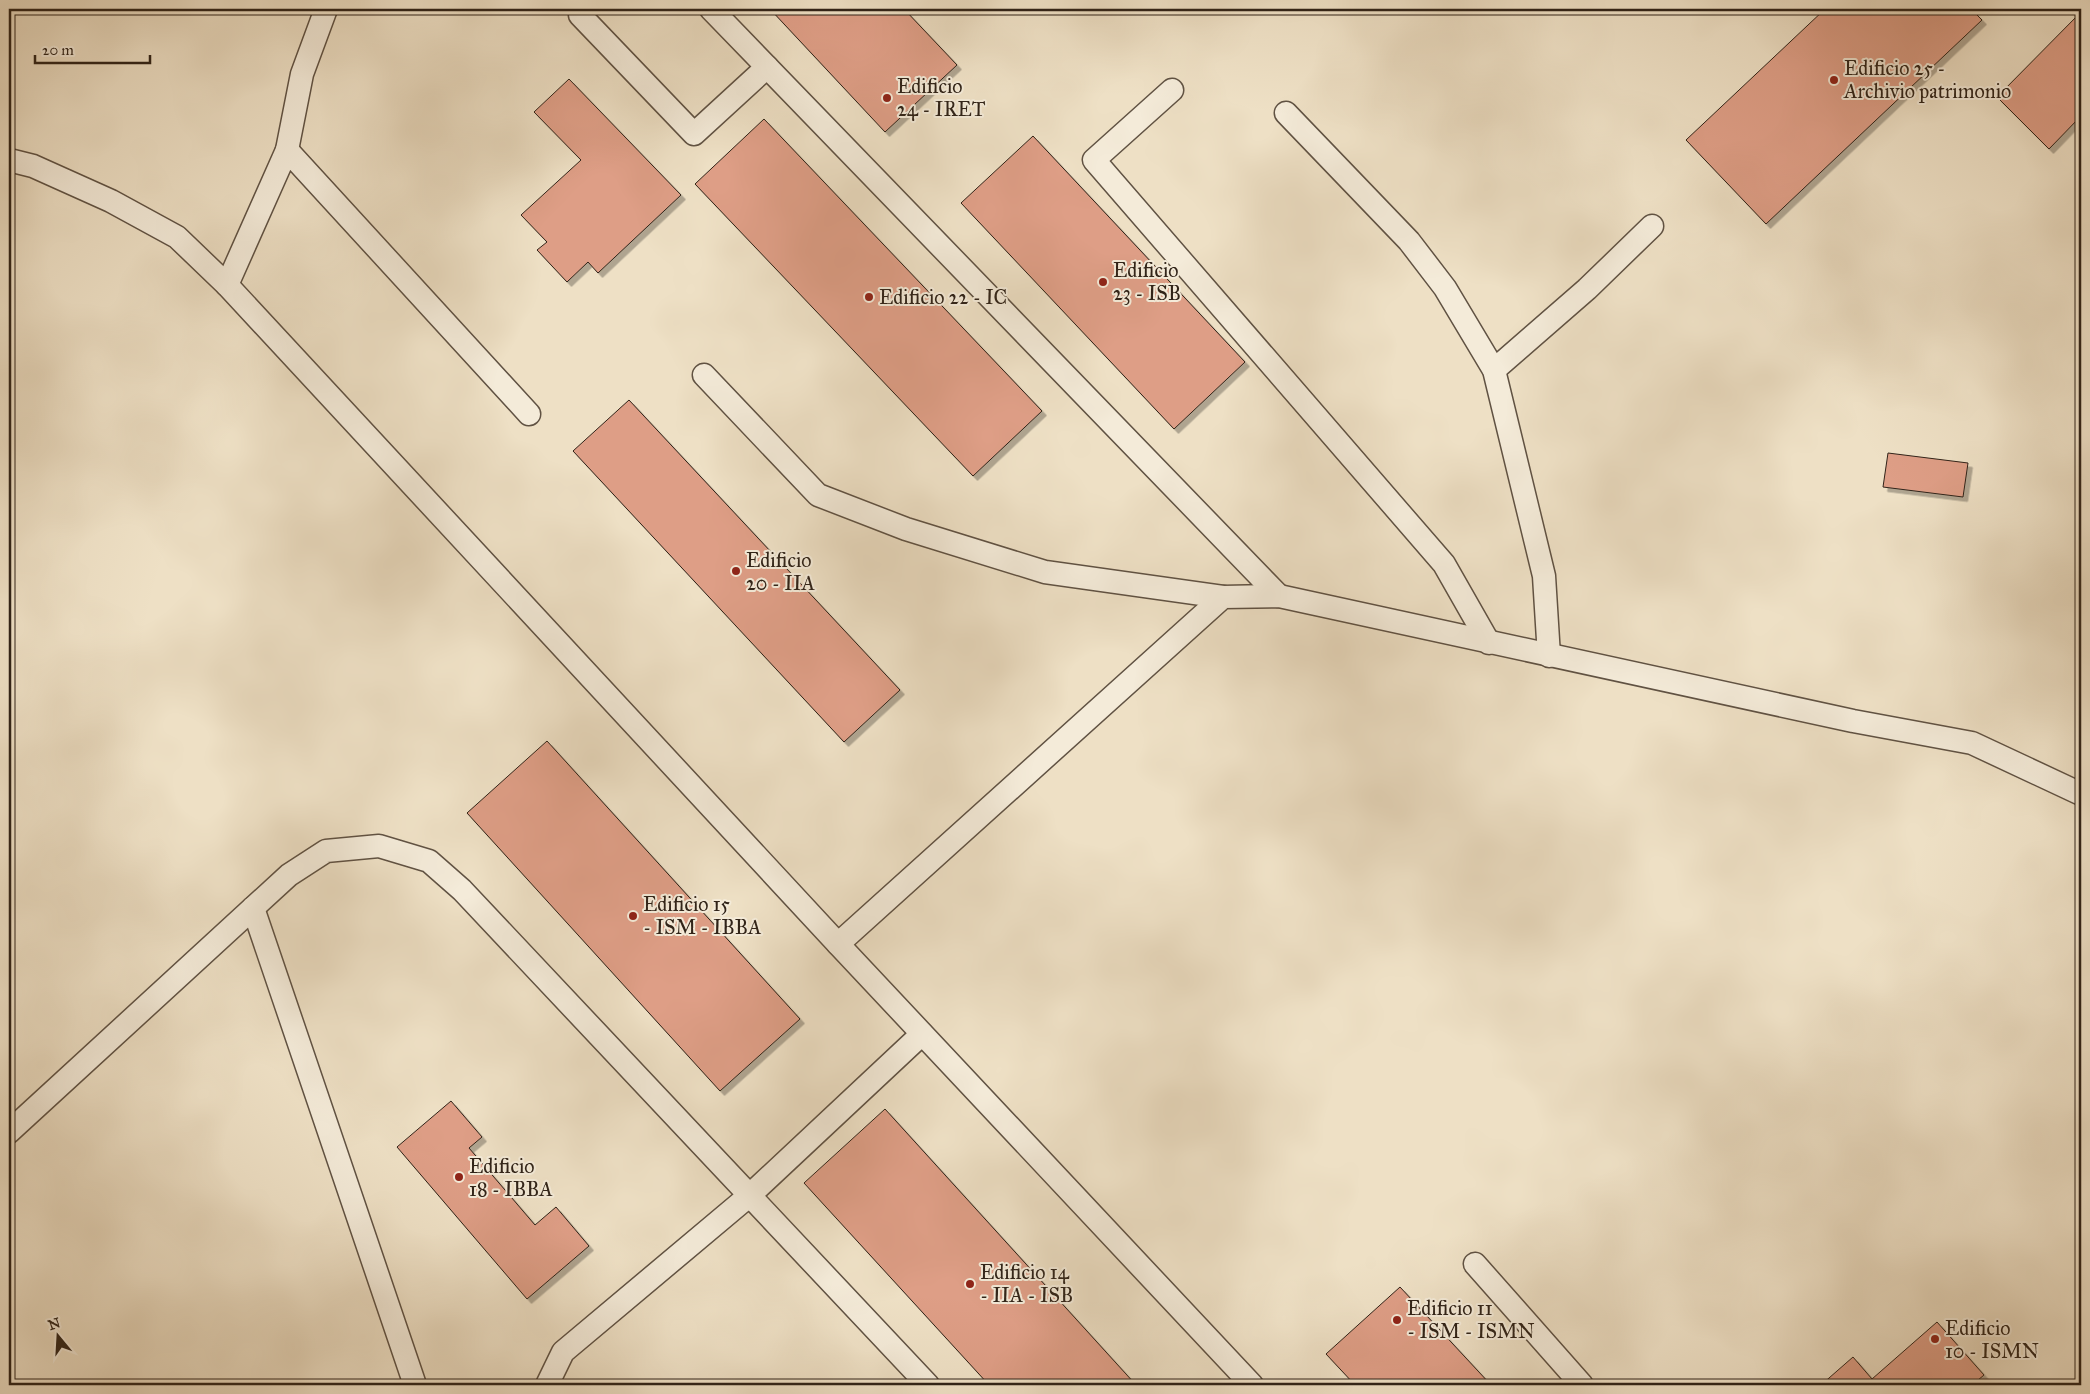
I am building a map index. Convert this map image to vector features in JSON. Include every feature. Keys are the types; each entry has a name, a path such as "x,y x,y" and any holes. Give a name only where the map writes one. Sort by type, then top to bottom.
{"lane":[{"path":"227,285 287,150 302,74 326,9"},
{"path":"586,9 580,15 694,134 768,68"},
{"path":"711,9 1279,596"},
{"path":"1172,90 1094,160 1444,564 1489,643"},
{"path":"1286,113 1409,241 1445,288 1494,370 1544,576 1549,656"},
{"path":"287,150 529,414"},
{"path":"9,160 33,166 111,200 177,237 227,285 838,944 1252,1385"},
{"path":"1494,370 1587,289 1652,226"},
{"path":"704,375 818,494 906,528 1045,572 1223,597 1279,596 1853,721 1972,743 2081,794"},
{"path":"838,944 1223,597"},
{"path":"9,1132 289,875 326,851 380,846 430,861 462,890 928,1385"},
{"path":"253,908 415,1385"},
{"path":"547,1385 563,1352 750,1195 922,1034"},
{"path":"1475,1264 1582,1385"}],"building":[{"name":"Edificio 24 - IRET","path":"770,9 904,9 957,65 885,132"},
{"name":"Edificio 25 - Archivio patrimonio","path":"1825,9 1971,9 1982,20 1766,224 1686,140"},
{"path":"2081,12 2081,116 2049,149 1997,97"},
{"path":"569,79 681,195 598,273 588,262 567,282 537,250 547,242 521,215 581,160 534,112"},
{"name":"Edificio 22 - IC","path":"764,119 1042,411 973,476 695,184"},
{"name":"Edificio 23 - ISB","path":"1033,136 1245,362 1174,429 961,203"},
{"name":"Edificio 20 - IIA","path":"629,400 900,690 844,742 573,451"},
{"path":"1888,453 1968,463 1963,497 1883,487"},
{"name":"Edificio 15 - ISM - IBBA","path":"547,741 800,1019 720,1091 467,813"},
{"name":"Edificio 18 - IBBA","path":"451,1101 482,1137 469,1148 535,1225 556,1207 589,1246 527,1299 397,1147"},
{"name":"Edificio 14 - IIA - ISB","path":"885,1109 1136,1385 989,1385 804,1183"},
{"name":"Edificio 11 - ISM - ISMN","path":"1400,1287 1491,1385 1355,1385 1326,1354"},
{"name":"Edificio 10 - ISMN","path":"1937,1322 1984,1375 1972,1385 1821,1385 1853,1357 1872,1379"}],"place":[{"name":"Edificio 25 - Archivio patrimonio","path":"1834,80"},
{"name":"Edificio 24 - IRET","path":"887,98"},
{"name":"Edificio 23 - ISB","path":"1103,282"},
{"name":"Edificio 22 - IC","path":"869,297"},
{"name":"Edificio 20 - IIA","path":"736,571"},
{"name":"Edificio 15 - ISM - IBBA","path":"633,916"},
{"name":"Edificio 18 - IBBA","path":"459,1177"},
{"name":"Edificio 14 - IIA - ISB","path":"970,1284"},
{"name":"Edificio 11 - ISM - ISMN","path":"1397,1320"},
{"name":"Edificio 10 - ISMN","path":"1935,1339"}]}
